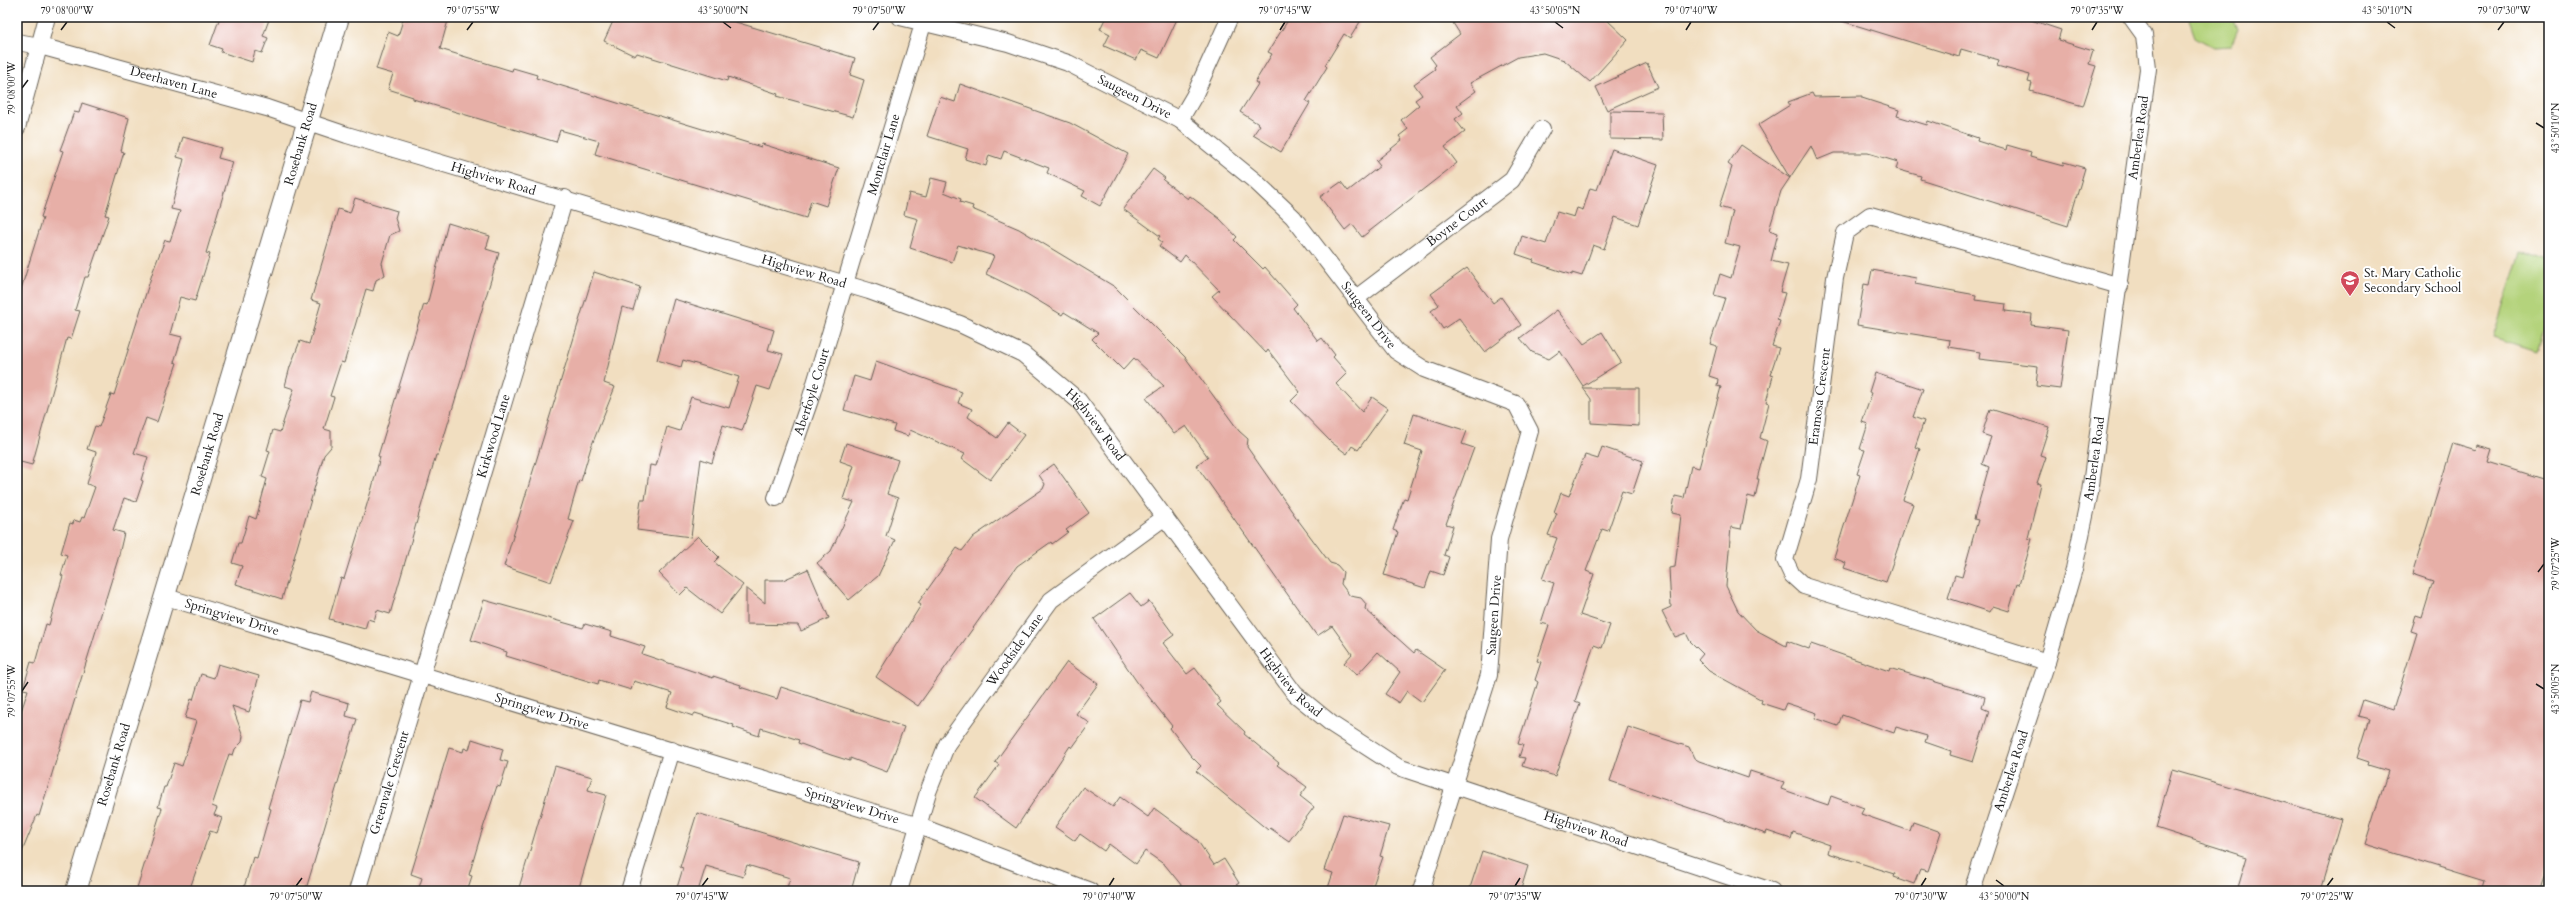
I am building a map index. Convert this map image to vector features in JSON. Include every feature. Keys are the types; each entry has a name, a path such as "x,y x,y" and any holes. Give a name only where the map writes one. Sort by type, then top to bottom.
{"street":[{"path":"17,128 47,17"},
{"name":"Rosebank Road","path":"76,891 166,597 306,122 339,17"},
{"name":"Saugeen Drive","path":"900,17 923,24 1008,43 1068,63 1180,120 1255,181 1293,217 1396,351 1424,369 1516,404 1530,431 1499,539 1489,675 1421,891"},
{"path":"1180,120 1194,96 1230,17"},
{"name":"Amberlea Road","path":"1972,891 2047,662 2074,569 2090,492 2120,286 2148,69 2144,35 2131,17"},
{"name":"Montclair Lane","path":"844,284 923,24"},
{"name":"Deerhaven Lane","path":"17,42 40,46 266,108 306,122"},
{"name":"Highview Road","path":"306,122 565,198 844,284 960,324 1023,354 1080,401 1296,694 1333,725 1398,767 1772,891"},
{"name":"Boyne Court","path":"1356,299 1512,180 1542,129"},
{"name":"Kirkwood Lane","path":"422,674 565,198"},
{"name":"Eramosa Crescent","path":"2047,662 1804,586 1792,575 1785,560 1809,479 1835,278 1845,233 1870,215 2120,286"},
{"name":"Aberfoyle Court","path":"776,498 810,400 844,284"},
{"name":"Woodside Lane","path":"919,826 928,792 947,744 1052,600 1165,517"},
{"name":"Springview Drive","path":"166,597 919,826 1090,891"},
{"name":"Greenvale Crescent","path":"357,891 422,674"},
{"path":"629,891 672,750"},
{"path":"899,891 919,826"}],"green space":[{"path":"2191,17 2233,17 2238,29 2231,46 2213,47 2195,37 2189,20"},
{"path":"2520,253 2549,263 2549,310 2536,351 2493,337"}],"building":[{"path":"220,17 270,17 263,36 268,38 262,53 255,51 252,62 221,52 222,49 210,45"},
{"path":"404,17 449,17 440,49 512,71 513,68 537,75 536,78 761,147 762,144 839,168 826,206 811,201 806,218 595,154 599,141 560,130 556,142 413,99 413,97 388,89 393,74 376,69 388,32 398,36"},
{"path":"615,17 719,17 855,58 850,75 864,80 853,117 777,96 778,94 728,77 727,81 637,53 635,56 604,41"},
{"path":"1106,17 1178,17 1159,58 1141,50 1136,60 1104,46 1110,34 1100,29"},
{"path":"1290,17 1309,17 1319,23 1320,20 1315,17 1363,17 1350,38 1344,34 1325,65 1327,67 1306,101 1310,103 1281,152 1253,135 1260,125 1240,112 1258,84 1255,82 1272,54 1268,52"},
{"path":"1464,17 1604,17 1628,40 1590,82 1564,60 1543,53 1518,57 1470,83 1476,91 1457,105 1463,113 1455,119 1465,132 1445,147 1457,163 1362,237 1352,224 1345,230 1320,197 1341,182 1348,191 1380,166 1376,161 1402,140 1399,136 1408,129 1401,120 1419,105 1415,100 1422,95 1414,84 1435,69 1434,67 1436,65 1430,57 1460,34 1453,23"},
{"path":"1843,17 2022,17 2061,30 2058,40 2093,51 2089,64 2096,66 2083,106 2030,91 2032,83 2028,82 2030,75 1997,66 1999,60 1961,49 1959,57 1842,21"},
{"path":"1647,63 1658,87 1607,110 1596,87"},
{"path":"960,84 1070,123 1128,154 1100,206 1082,196 1085,191 1047,173 1049,168 1004,151 1001,159 989,155 986,166 965,159 968,149 927,136 940,97 955,102"},
{"path":"1812,93 1814,97 1862,96 1862,98 1899,110 1897,116 1927,125 1928,121 1978,138 1977,141 2006,150 2007,145 2031,152 2030,157 2063,166 2064,162 2085,168 2068,226 1920,179 1921,176 1896,169 1898,162 1868,153 1834,153 1817,160 1811,146 1790,178 1758,125 1790,105 1788,102"},
{"path":"82,103 129,118 121,151 124,152 105,215 109,216 88,277 85,277 75,310 80,311 71,339 67,338 32,465 17,461 17,302 43,218 41,217 63,151 60,150 74,112 79,113"},
{"path":"1610,111 1662,112 1663,140 1610,139"},
{"path":"183,137 221,148 218,158 233,162 206,253 210,254 195,301 180,297 170,334 182,337 174,362 177,363 157,422 146,418 134,453 148,457 141,480 143,481 136,502 124,498 113,530 124,533 118,559 39,816 37,815 17,864 17,724 28,690 23,689 31,662 35,663 46,624 49,625 63,576 61,575 67,555 61,553 70,523 73,524 74,520 80,522 82,517 84,518 95,487 87,484 96,452 87,449 95,426 99,427 111,394 114,395 153,271 165,240 170,241 180,211 171,209 184,159 177,157"},
{"path":"1741,145 1790,178 1781,191 1769,230 1778,233 1771,261 1788,265 1780,292 1785,293 1777,320 1780,321 1772,346 1779,348 1770,375 1773,376 1766,402 1769,403 1760,438 1767,441 1757,479 1759,479 1755,498 1748,496 1741,529 1731,527 1726,586 1738,611 1756,630 1786,646 1787,641 1809,649 1811,644 1889,671 1890,668 1985,697 1982,708 1989,711 1973,762 1950,755 1951,751 1925,742 1927,736 1896,727 1894,733 1842,715 1838,726 1815,718 1817,713 1786,703 1783,710 1761,703 1762,700 1709,671 1698,660 1703,654 1690,641 1686,633 1675,637 1662,611 1671,607 1669,568 1675,567 1681,515 1672,513 1675,496 1684,498 1691,466 1699,468 1721,387 1717,386 1718,379 1709,376 1717,346 1710,344 1725,298 1714,295 1720,274 1731,278 1740,247 1725,243 1733,211 1719,207 1732,167 1728,164"},
{"path":"1612,149 1658,165 1638,225 1615,217 1604,249 1593,245 1582,276 1572,273 1572,275 1533,262 1534,260 1516,254 1522,236 1546,244 1557,212 1574,217 1577,208 1583,210 1590,188 1597,190"},
{"path":"1153,169 1165,178 1163,180 1188,199 1190,196 1220,219 1237,237 1234,240 1263,269 1265,267 1297,304 1293,308 1318,341 1322,338 1335,355 1333,357 1347,373 1336,384 1362,412 1372,397 1388,408 1358,450 1352,446 1347,454 1331,442 1291,401 1300,392 1268,350 1266,353 1212,296 1219,290 1185,255 1180,262 1159,246 1162,242 1158,239 1160,236 1123,209"},
{"path":"931,178 947,182 944,192 961,199 960,202 973,206 972,209 1019,229 1115,287 1185,357 1239,431 1248,439 1247,447 1298,520 1330,563 1337,565 1343,572 1341,584 1350,596 1361,598 1366,604 1365,609 1414,653 1416,650 1445,670 1422,702 1407,691 1399,703 1385,694 1400,672 1378,652 1357,675 1344,663 1352,654 1332,626 1317,636 1196,465 1208,457 1186,426 1174,434 1146,398 1164,386 1134,358 1123,370 1092,339 1098,333 1064,312 1062,315 1027,294 986,274 994,256 958,245 952,262 910,248 918,219 904,215 909,193 926,197"},
{"path":"355,198 397,211 395,218 399,231 390,235 382,263 385,275 376,280 373,291 366,289 344,363 341,362 330,396 334,397 324,429 331,431 331,447 324,455 282,599 236,584 242,566 232,563 238,543 241,543 249,516 256,519 267,479 262,477 270,451 267,450 273,430 280,432 294,389 285,386 290,367 300,341 309,344 321,303 311,300 338,209 350,213"},
{"path":"448,223 490,236 486,249 499,253 444,437 438,455 436,455 390,614 377,610 374,621 368,619 365,629 329,619 341,578 344,579 372,488 380,457 378,456 424,304 427,305"},
{"path":"1467,268 1493,303 1501,297 1521,325 1485,352 1459,318 1443,329 1431,311 1439,305 1431,294"},
{"path":"1872,270 1916,278 1915,284 1976,295 1975,300 2006,304 2005,311 2032,314 2031,325 2068,330 2060,389 2036,386 2038,366 1979,359 1980,352 1949,347 1950,340 1857,325 1864,284 1869,285"},
{"path":"594,272 640,287 633,310 622,307 604,383 615,387 591,447 581,481 579,480 568,519 574,521 551,582 504,566"},
{"path":"674,299 774,330 768,350 783,354 770,390 757,386 742,431 723,425 712,463 701,459 691,537 637,530 641,500 645,500 650,465 656,466 667,427 680,431 691,397 729,408 739,377 683,360 681,367 657,360"},
{"path":"1557,310 1584,344 1602,332 1621,362 1583,386 1560,351 1549,359 1532,352 1520,338"},
{"path":"876,361 962,392 958,403 972,409 968,417 997,438 1008,423 1024,435 990,480 962,459 965,454 910,430 908,436 893,431 895,425 844,410 854,376 870,381"},
{"path":"1875,373 1923,389 1913,417 1924,421 1915,447 1920,449 1903,500 1913,504 1886,582 1844,568 1846,563 1834,558 1860,475 1857,474 1865,450 1860,449 1868,424 1862,422 1872,393 1869,392"},
{"path":"1583,388 1639,388 1639,426 1591,423 1591,399"},
{"path":"1990,409 2049,427 2040,455 2046,457 2037,483 2041,484 2028,538 2032,539 2019,585 2017,584 2009,611 1993,606 1990,612 1948,598 1955,575 1962,577 1978,520 1974,519 1989,467 1982,464 1991,437 1982,434"},
{"path":"1414,414 1467,431 1462,444 1474,448 1446,524 1453,526 1444,555 1449,557 1443,575 1431,571 1425,588 1384,575 1398,532 1393,530 1404,498 1407,499 1422,451 1404,445"},
{"path":"846,443 898,460 887,494 898,498 886,536 895,540 878,576 849,600 817,563 831,551 854,502 843,499 854,466 840,461"},
{"path":"2453,443 2476,450 2477,445 2492,449 2488,462 2549,481 2549,861 2540,891 2481,891 2484,881 2365,844 2388,771 2368,765 2369,762 2357,758 2369,719 2358,716 2363,700 2393,710 2417,633 2411,631 2416,616 2422,618 2433,582 2412,575"},
{"path":"1602,447 1643,461 1632,494 1622,491 1608,531 1602,529 1586,571 1594,574 1580,615 1610,625 1602,648 1594,645 1575,701 1580,703 1555,776 1522,766 1525,758 1519,757 1523,745 1518,744 1538,682 1535,680 1541,662 1537,661 1549,625 1541,623 1554,583 1542,579 1557,538 1548,535 1557,513 1554,512 1561,493 1569,496 1585,455 1598,459"},
{"path":"1054,464 1089,513 1066,530 1068,532 1052,544 1051,542 1017,566 918,706 876,677 921,605 918,603 957,548 962,551 973,537 1043,489 1045,484 1039,475"},
{"path":"698,536 719,557 714,562 743,585 720,614 687,588 680,595 659,573"},
{"path":"808,569 829,618 801,631 798,625 746,624 746,588 765,603 765,580 783,580"},
{"path":"1130,593 1141,607 1149,601 1174,635 1163,643 1187,674 1195,668 1221,702 1217,705 1245,732 1244,734 1279,763 1277,765 1307,787 1300,796 1314,807 1289,841 1270,828 1268,830 1196,771 1201,766 1191,756 1170,728 1172,726 1137,682 1094,619"},
{"path":"484,600 583,628 585,624 612,632 611,636 645,647 642,654 713,678 713,676 741,685 740,687 777,699 781,687 904,727 887,772 850,758 850,761 831,755 798,743 799,740 761,728 759,736 733,727 734,725 695,713 693,716 667,707 672,693 634,681 631,690 599,680 598,684 506,656 507,652 471,640"},
{"path":"1067,662 1098,684 1076,714 1090,723 1072,748 1070,746 1016,828 975,798 999,765 995,762"},
{"path":"218,664 259,676 249,712 232,706 243,736 242,742 235,749 233,755 229,754 212,806 217,808 214,815 222,818 217,833 210,831 189,891 136,891 162,808 158,807 164,787 166,787 174,763 182,766 196,721 185,718 191,699 193,700 201,674 214,678"},
{"path":"311,692 349,703 346,716 357,719 306,889 294,886 292,891 243,891 253,857 257,858 271,809 268,808 300,700 308,702"},
{"path":"1628,727 1689,747 1694,758 1699,761 1748,778 1750,771 1784,782 1781,789 1828,805 1831,796 1864,808 1861,814 1910,831 1913,822 1941,832 1928,871 1920,869 1914,884 1894,877 1895,874 1828,853 1830,845 1793,832 1791,839 1767,831 1766,834 1610,781"},
{"path":"472,739 503,749 500,760 508,762 500,787 497,786 481,834 469,875 472,876 467,891 418,891 422,878 411,874 449,748 463,752 464,748 469,750"},
{"path":"555,766 592,777 588,790 606,795 578,891 518,891"},
{"path":"2172,770 2341,819 2320,891 2237,891 2247,857 2156,828"},
{"path":"1083,787 1113,807 1120,797 1148,817 1154,808 1197,840 1214,865 1224,859 1239,883 1227,891 1186,891 1165,865 1145,851 1136,864 1109,844 1104,851 1080,834 1075,841 1055,827"},
{"path":"697,813 859,862 851,891 786,891 790,878 747,865 743,877 706,866 698,891 676,891 683,868 680,867"},
{"path":"1343,814 1389,826 1380,856 1383,857 1371,891 1327,891 1333,873 1324,870"},
{"path":"1482,851 1528,866 1521,889 1512,886 1510,891 1469,891"}],"place":[{"name":"St. Mary Catholic Secondary School","path":"2350,297"}]}
